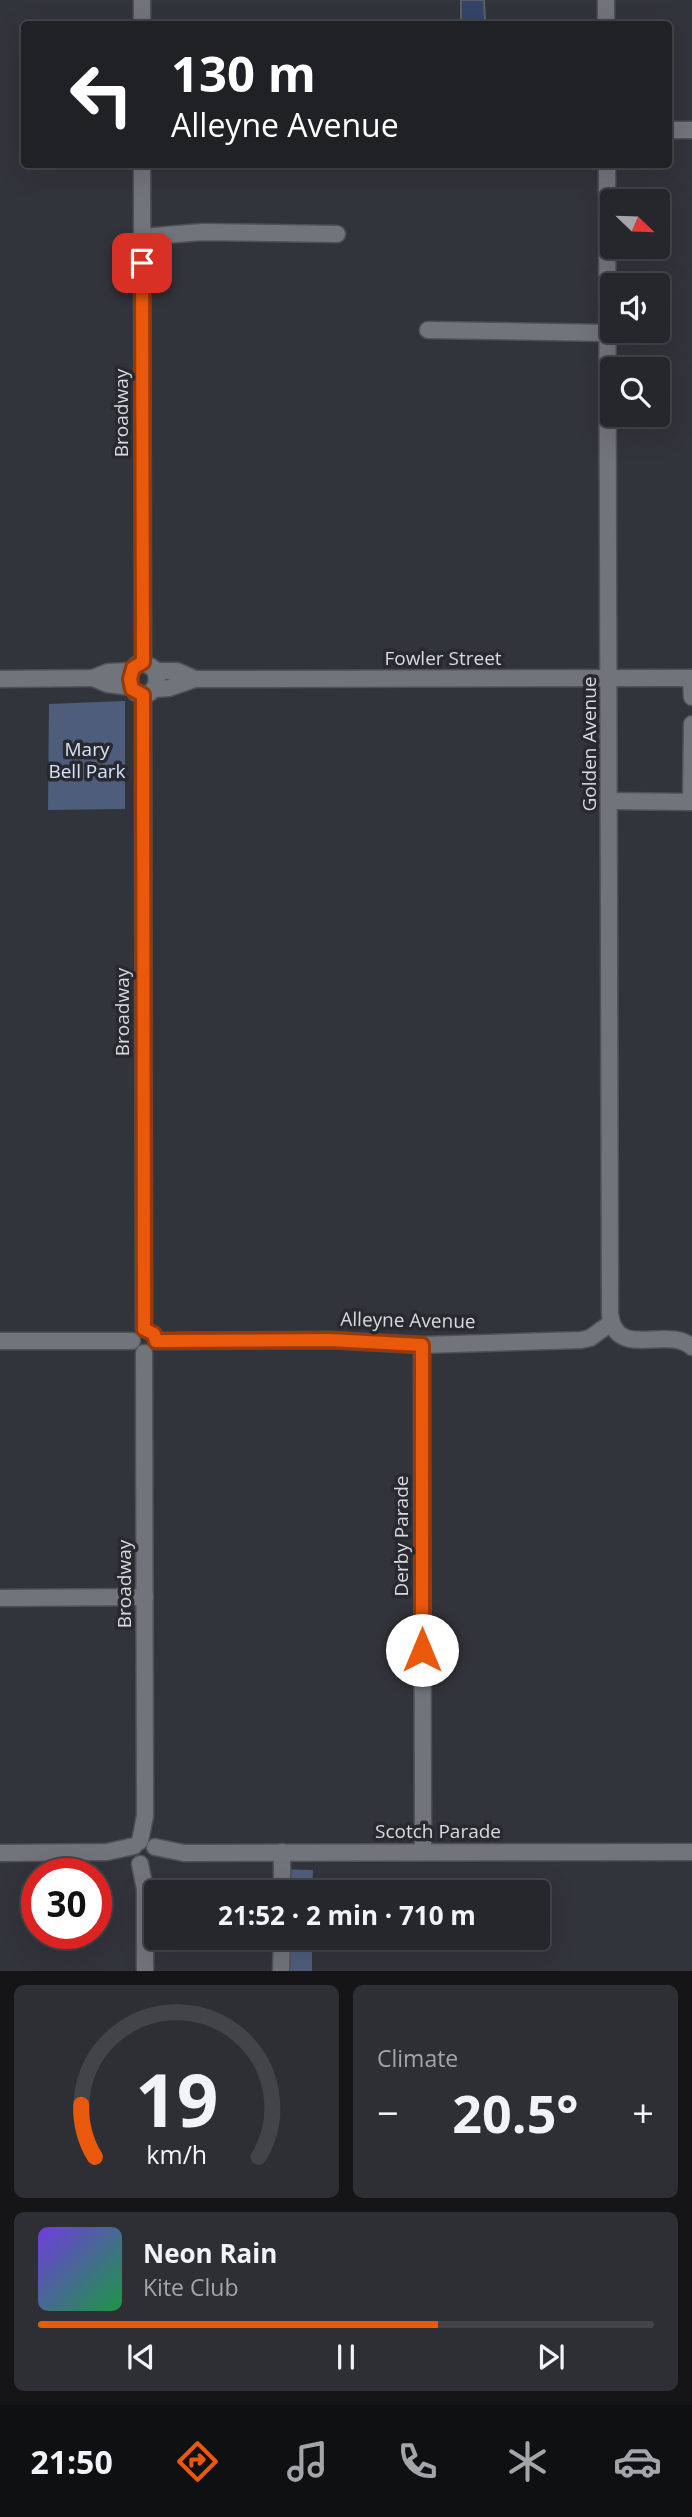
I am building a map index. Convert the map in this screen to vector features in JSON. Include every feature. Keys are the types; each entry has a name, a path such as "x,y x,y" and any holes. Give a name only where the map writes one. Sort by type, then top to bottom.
{"street":[{"path":"142,0 142,21"},
{"path":"606,0 606,21"},
{"path":"672,130 692,130"},
{"name":"Broadway","path":"142,168 144,1329"},
{"name":"Golden Avenue","path":"607,168 608,273"},
{"path":"142,237 202,232 337,233"},
{"path":"428,330 600,333"},
{"name":"Golden Avenue","path":"608,343 611,1323"},
{"name":"Fowler Street","path":"0,679 93,678 108,672 143,679 177,671 195,679 692,678"},
{"path":"692,678 692,697"},
{"path":"610,802 691,803 692,723"},
{"path":"611,1323 618,1335 624,1338 683,1341 692,1347"},
{"name":"Alleyne Avenue","path":"156,1341 330,1340 422,1345 581,1340 590,1338 611,1323"},
{"path":"144,1329 154,1334 156,1341 154,1348 144,1353 134,1348 132,1341 135,1334 144,1329"},
{"path":"0,1341 132,1341"},
{"name":"Derby Parade","path":"422,1345 423,1852"},
{"name":"Broadway","path":"144,1353 145,1971"},
{"path":"0,1598 145,1597"},
{"name":"Scotch Parade","path":"0,1853 692,1852"},
{"path":"282,1853 282,1880"},
{"path":"281,1971 282,1950"}],"green space":[{"name":"Mary Bell Park","path":"125,701 125,809 48,810 49,704"},
{"path":"276,1869 313,1870 313,1880 276,1880"},
{"path":"276,1950 312,1950 312,1971 276,1971"}],"building":[{"path":"461,0 484,0 485,20 461,21"}],"route":[{"path":"142,263 143,662 131,671 130,685 136,693 143,695 144,1329 154,1334 156,1341 330,1340 422,1345 422,1650"}]}
